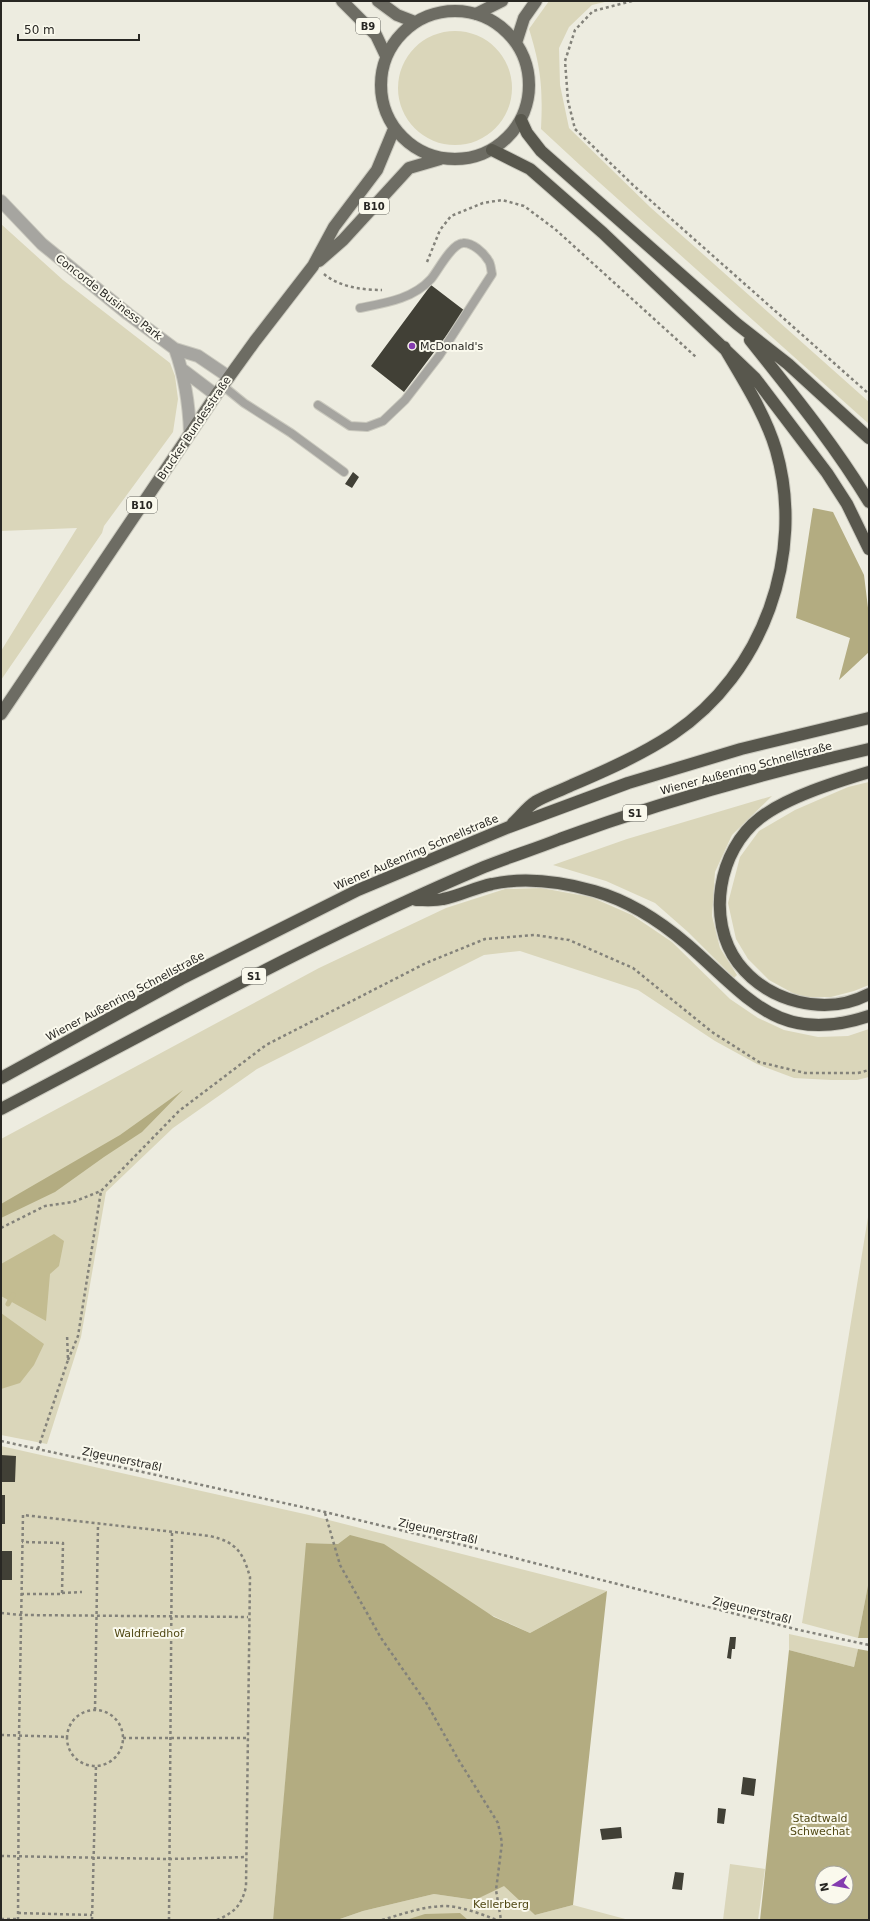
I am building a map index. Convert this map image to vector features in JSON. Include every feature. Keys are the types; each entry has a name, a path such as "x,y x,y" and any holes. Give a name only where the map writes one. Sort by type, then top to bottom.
{"highway":[{"path":"520,120 527,133 541,151 737,324 788,364 869,438"},
{"path":"492,150 530,169 603,233 755,378 823,467 847,504 869,549"},
{"path":"737,324 817,423 853,475 869,502"},
{"path":"509,828 534,802 648,749 694,718 729,682 756,640 776,589 785,537 785,505 782,478 776,451 768,428 757,404 724,347"},
{"name":"Wiener Außenring Schnellstraße","path":"1,1078 182,979 358,890 509,828 628,783 741,748 869,718"},
{"name":"Wiener Außenring Schnellstraße","path":"1,1109 197,1005 409,901 486,866 612,820 778,770 869,749"},
{"path":"869,772 813,792 776,808 760,818 737,842 729,858 723,876 720,894 723,928 728,945 738,962 751,976 766,988 799,1003 816,1005 833,1005 850,1002 869,994"},
{"path":"409,901 443,899 493,884 517,881 538,881 595,891 621,901 665,926 733,988 760,1009 796,1022 814,1025 835,1024 869,1016"}],"main road":[{"name":"B9","path":"342,1 376,34 386,56"},
{"name":"B9","path":"378,1 397,15 415,22"},
{"path":"476,14 502,1"},
{"path":"516,43 524,18 536,1"},
{"name":"B10","path":"455,11 476,14 505,30 516,43 525,61 529,81 527,101 520,120 508,137 492,150 476,157 458,160 441,159 423,153 412,146 394,129 385,112 381,93 381,74 386,56 394,43 403,32 415,22 434,14 455,11"},
{"name":"Brucker Bundesstraße","path":"1,714 190,433 223,386 313,266 334,227 377,170 394,129"},
{"name":"Brucker Bundesstraße","path":"313,266 343,240 409,168 441,159"}],"street":[{"name":"Concorde Business Park","path":"1,201 42,244 128,314 175,349 198,356 223,386"},
{"path":"175,349 182,370 190,404 190,433"},
{"path":"182,370 223,386"}],"lane":[{"path":"318,405 350,426 367,427 383,421 405,400 439,356 492,274 489,260 474,246 463,243 458,245 449,253 430,280 404,298 360,308"},
{"path":"223,386 244,403 291,432 344,472"}],"path":[{"path":"632,1 593,11 575,30 565,61 568,101 575,129 633,185 869,394"},
{"path":"425,264 440,230 451,216 483,203 502,200 524,206 555,229 696,357"},
{"path":"313,266 332,281 367,290 389,290"},
{"path":"1,1228 46,1206 73,1202 100,1191 179,1111 266,1045 426,963 485,940 535,935 569,940 633,968 712,1032 760,1062 805,1073 858,1073 869,1070"},
{"path":"38,1449 68,1360 78,1336 100,1191"},
{"path":"67,1334 68,1360"},
{"name":"Zigeunerstraßl","path":"1,1441 325,1512 491,1552 799,1630 869,1645"},
{"path":"325,1512 340,1565 381,1638 427,1704 458,1759 498,1823 502,1843 496,1890 502,1920"},
{"path":"1,1919 18,1920 19,1736 23,1515 215,1537 227,1541 236,1547 245,1559 250,1577 248,1616 246,1887 242,1901 231,1914 217,1920"},
{"path":"95,1710 95,1616 98,1524"},
{"path":"169,1920 172,1738 172,1531"},
{"path":"22,1542 63,1543 62,1592"},
{"path":"21,1594 62,1594 62,1592 82,1592"},
{"path":"1,1613 21,1615 95,1616 248,1616"},
{"path":"95,1710 109,1714 120,1724 123,1744 117,1755 108,1762 96,1766 85,1763 76,1757 70,1748 68,1737 70,1726 76,1718 85,1712 95,1710"},
{"path":"1,1735 68,1737"},
{"path":"123,1738 247,1738"},
{"path":"92,1920 96,1766"},
{"path":"1,1856 170,1859 247,1857"},
{"path":"382,1920 421,1908 447,1906 474,1912 497,1920"},
{"path":"18,1913 92,1915"}],"green space":[{"path":"549,1 609,1 592,5 569,27 559,48 560,85 569,128 650,207 869,402 869,424 541,129 542,102 539,67 529,29"},
{"path":"455,31 477,35 496,47 508,66 512,88 508,110 496,129 477,141 455,145 433,141 414,129 402,110 398,88 402,66 414,47 433,35"},
{"path":"1,224 63,280 170,363 175,376 178,399 173,432 104,526 102,533 1,680 1,651 77,528 1,531"},
{"path":"813,508 833,512 864,575 869,616 869,652 839,680 850,638 796,618"},
{"path":"869,782 869,985 854,991 831,997 800,997 769,980 748,959 736,939 728,903 740,857 759,831 795,810 848,787"},
{"path":"772,796 732,835 715,872 712,916 720,948 737,975 734,978 688,932 655,903 606,881 553,865 627,839"},
{"path":"541,888 591,897 632,915 672,942 730,999 758,1018 784,1030 818,1037 848,1036 869,1029 869,1077 857,1080 794,1078 757,1064 715,1041 638,990 520,951 484,955 257,1069 173,1128 106,1192 81,1337 47,1444 1,1435 1,1139 319,968 446,908 505,889"},
{"path":"183,1090 142,1132 55,1192 1,1218 1,1204 120,1135"},
{"path":"869,1211 869,1580 858,1638 802,1623"},
{"name":"Waldfriedhof","path":"1,1446 309,1515 607,1591 530,1633 338,1544 307,1543 273,1920 1,1920"},
{"path":"350,1535 384,1544 494,1617 530,1633 607,1591 573,1905 535,1915 504,1886 475,1900 434,1894 363,1911 337,1920 273,1920 306,1543 338,1544"},
{"path":"869,1580 869,1638 858,1638"},
{"path":"789,1634 858,1649 854,1667 789,1650"},
{"name":"Stadtwald Schwechat","path":"858,1649 869,1651 869,1920 760,1920 789,1650 854,1667"},
{"path":"730,1864 765,1869 758,1920 723,1920"},
{"name":"Kellerberg","path":"504,1885 535,1915 573,1905 629,1920 337,1920 363,1911 434,1894 475,1900"},
{"path":"460,1913 468,1920 406,1920 425,1914"}],"shaded area":[{"path":"54,1234 64,1241 59,1266 50,1274 46,1321 1,1296 1,1264"},
{"path":"1,1313 44,1344 34,1365 20,1383 1,1389"}],"building":[{"name":"McDonald's","path":"431,285 465,311 404,392 371,366"},
{"path":"353,472 359,477 352,488 345,484"},
{"path":"1,1455 16,1456 15,1482 1,1482"},
{"path":"1,1495 5,1495 5,1524 1,1524"},
{"path":"1,1551 12,1551 12,1580 1,1580"},
{"path":"730,1637 736,1637 735,1649 732,1649 731,1659 727,1658"},
{"path":"743,1777 756,1779 754,1796 741,1794"},
{"path":"718,1808 726,1809 724,1824 717,1823"},
{"path":"621,1827 622,1838 602,1840 600,1829"},
{"path":"675,1872 684,1873 682,1890 672,1889"}],"waterway":[{"path":"8,1304 13,1295"}],"place":[{"name":"McDonald's","path":"412,346"}]}
